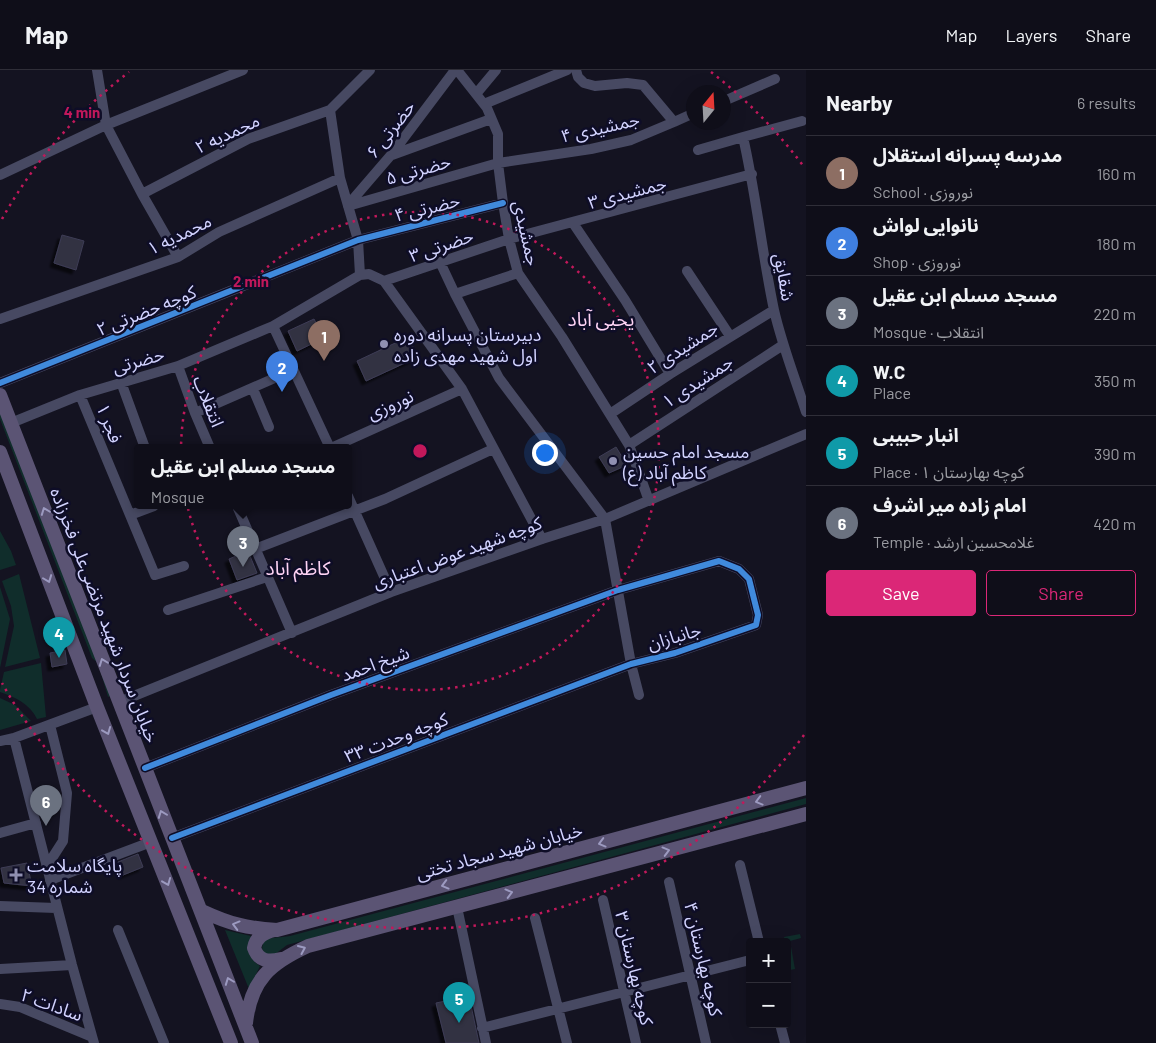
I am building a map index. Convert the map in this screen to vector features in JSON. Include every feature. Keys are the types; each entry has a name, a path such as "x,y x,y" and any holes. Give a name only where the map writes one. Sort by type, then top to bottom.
{"main road":[{"name":"خیابان سردار شهید مرتضی‌علی فخرزاده","path":"0,395 252,1043"},
{"path":"1,458 97,707 231,1043"},
{"name":"خیابان شهید سجاد تختی","path":"202,911 236,925 277,930 806,788"},
{"path":"277,930 266,932 259,936 254,948 256,954 270,962 281,959 308,946 806,814"},
{"path":"246,1026 248,1009 256,988 266,972 281,959"}],"street":[{"path":"97,70 106,125 178,257"},
{"path":"0,175 106,125 243,70"},
{"path":"370,70 330,110 340,178 358,240 360,275 369,274 384,282 462,389 542,539"},
{"name":"جمشیدی","path":"456,70 484,104 498,134 498,163 503,203 509,239 518,274 562,337 629,445 649,501"},
{"name":"حضرتی ۶","path":"348,206 391,155 456,70"},
{"path":"476,94 496,70"},
{"path":"484,104 567,70"},
{"name":"جمشیدی ۴","path":"498,163 591,149 632,140 674,122 643,85 626,83 595,86 584,84 578,77 576,70"},
{"path":"731,98 775,79"},
{"name":"محمدیه ۲","path":"142,194 248,139 330,110"},
{"path":"674,122 686,117"},
{"path":"391,155 491,118"},
{"path":"698,150 802,121"},
{"name":"شقایق","path":"744,137 752,174 774,310 783,345 806,412"},
{"name":"حضرتی ۵","path":"348,206 498,163"},
{"name":"جمشیدی ۳","path":"509,239 752,174"},
{"name":"محمدیه ۱","path":"0,319 178,257 219,232 340,178"},
{"name":"حضرتی ۴","path":"358,240 503,203"},
{"path":"573,223 625,300 670,374"},
{"name":"حضرتی ۳","path":"384,282 509,239"},
{"name":"کوچه حضرتی ۲","path":"0,383 358,240"},
{"path":"440,262 500,378 605,519 631,664 639,695"},
{"path":"687,272 730,336"},
{"path":"455,294 518,274"},
{"name":"حضرتی","path":"11,424 80,395 178,366 273,326 360,275"},
{"name":"جمشیدی ۲","path":"610,414 670,374 774,310"},
{"name":"نوروزی","path":"273,326 328,444"},
{"name":"جمشیدی ۱","path":"629,445 783,345"},
{"name":"انتقلاب","path":"178,366 208,444"},
{"path":"195,413 293,370"},
{"path":"121,382 144,444"},
{"path":"253,389 269,427"},
{"name":"نوروزی","path":"339,444 462,389"},
{"name":"فجر ۱","path":"80,395 155,575 184,566"},
{"name":"کوچه شهید عوض اعتباری","path":"119,702 391,592 605,519 806,434"},
{"path":"255,549 354,512 424,482 493,448"},
{"path":"352,507 391,592"},
{"path":"130,515 146,509"},
{"path":"238,509 292,633"},
{"name":"شیخ احمد","path":"145,768 331,695 618,590 719,561 739,569 750,579 758,615 756,625 726,636"},
{"path":"168,610 267,577"},
{"name":"جانبازان","path":"631,664 674,653 726,636"},
{"name":"کوچه وحدت ۳۳","path":"172,838 631,664"},
{"path":"0,741 14,738 97,707"},
{"path":"47,866 63,841 67,793 50,724"},
{"path":"14,738 56,908 93,1040"},
{"path":"0,833 36,823"},
{"path":"50,880 151,842"},
{"path":"740,865 758,938"},
{"name":"کوچه بهارستان ۴","path":"669,882 706,1043"},
{"name":"کوچه بهارستان ۳","path":"603,900 636,1043"},
{"path":"0,906 56,908"},
{"path":"458,907 486,1043"},
{"path":"534,918 567,1043"},
{"path":"118,930 164,1043"},
{"path":"482,1028 746,961"},
{"path":"0,969 72,966"},
{"name":"سادات ۲","path":"0,1004 20,1007 93,1040"},
{"path":"781,1028 785,1043"}],"green space":[{"path":"0,408 106,680 110,696 108,697 98,663 92,658 0,419"},
{"path":"0,531 16,565 0,570"},
{"path":"19,574 40,658 5,667 14,626 11,606 2,581"},
{"path":"0,587 10,619 0,668"},
{"path":"41,663 46,717 37,719 26,705 0,692 0,690 4,672"},
{"path":"0,698 15,705 31,721 0,730"},
{"path":"806,798 806,804 287,945 274,955 265,954 262,949 263,941 270,938 290,936"},
{"path":"225,930 251,936 250,953 260,966 249,989"},
{"path":"800,934 801,938 791,941 791,938 784,937"},
{"path":"791,947 795,969 791,970"}],"building":[{"path":"62,235 84,241 76,270 54,263"},
{"path":"314,319 324,338 297,351 288,331"},
{"path":"408,337 418,357 366,381 357,361"},
{"name":"مسجد امام حسین (ع) کاظم آباد","path":"616,447 627,465 609,473 599,457"},
{"path":"248,551 257,573 237,580 229,559"},
{"path":"65,650 67,664 52,667 50,653"},
{"path":"138,854 143,867 123,875 118,862"},
{"name":"پایگاه سلامت شماره 34","path":"27,863 32,886 4,883 1,868"},
{"path":"469,996 479,1043 446,1043 436,1003"}],"cycle path":[{"path":"0,383 358,240 503,203"},
{"path":"145,768 331,695 618,590 719,561 739,569 749,579 758,615 756,625 675,653 631,664 172,838"}],"place":[{"name":"دبیرستان پسرانه دوره اول شهید مهدی زاده","path":"384,344"},
{"name":"مدرسه پسرانه استقلال","path":"324,361"},
{"name":"نانوایی لواش","path":"282,392"},
{"name":"مسجد امام حسین (ع) کاظم آباد","path":"613,461"},
{"name":"مسجد مسلم ابن عقیل","path":"243,567"},
{"name":"W.C","path":"59,658"},
{"name":"امام زاده میر اشرف","path":"46,826"},
{"name":"پایگاه سلامت شماره 34","path":"16,875"},
{"name":"انبار حبیبی","path":"459,1023"}],"district":[{"name":"یحیی آباد","path":"601,318"},
{"name":"کاظم آباد","path":"298,567"}]}
